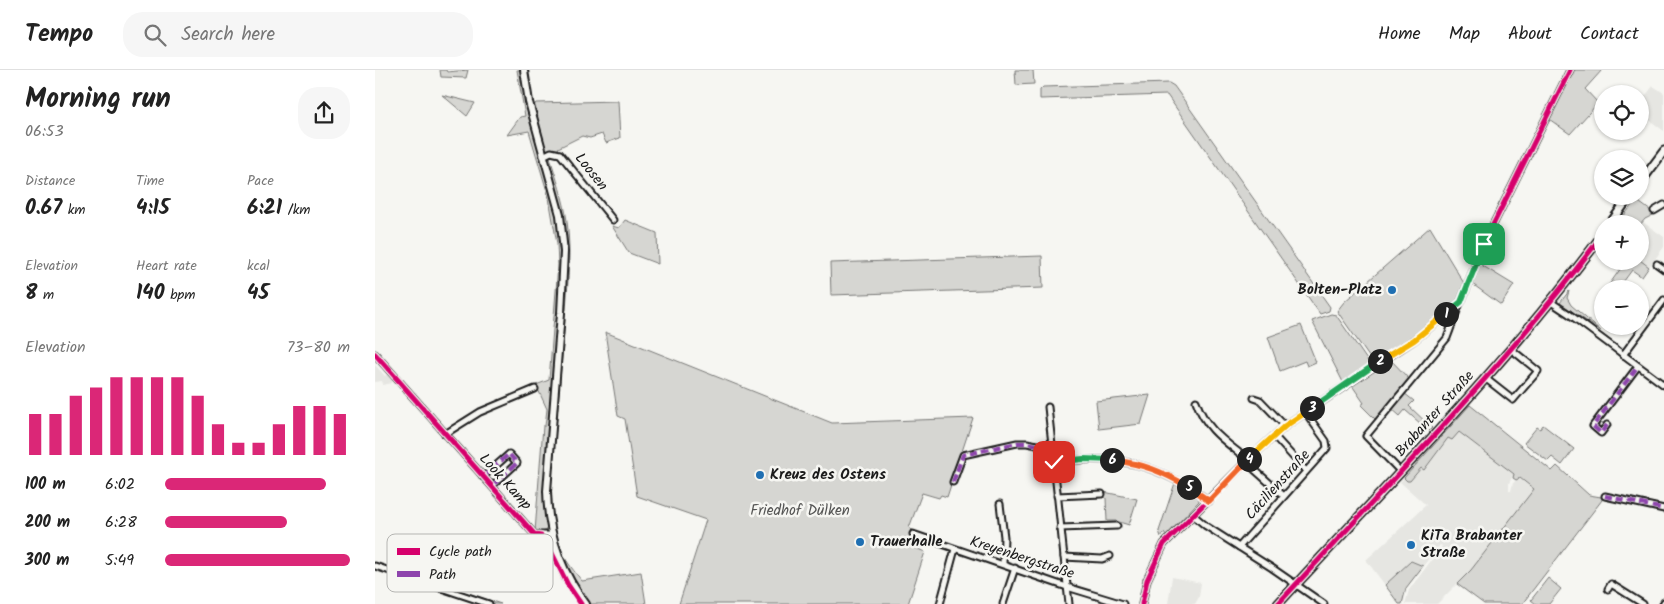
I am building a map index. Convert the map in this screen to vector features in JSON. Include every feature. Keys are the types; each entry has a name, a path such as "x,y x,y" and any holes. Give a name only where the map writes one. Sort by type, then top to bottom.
{"main road":[{"path":"1649,171 1664,151"},
{"name":"Brabanter Straße","path":"1279,604 1511,349 1551,302 1594,246"}],"street":[{"path":"524,70 529,102 560,215 564,252 547,491 552,534"},
{"name":"Brabanter Straße","path":"1401,472 1366,436 1447,338 1484,244 1570,70"},
{"name":"Loosen","path":"543,156 551,152 560,154 613,220"},
{"path":"1654,212 1664,205"},
{"path":"1657,264 1664,269"},
{"path":"1623,355 1664,300"},
{"name":"Brabanter Straße","path":"1142,604 1147,580 1165,544 1247,461 1285,426 1414,340 1461,302"},
{"path":"1551,302 1664,384"},
{"path":"1485,378 1513,400 1538,370 1511,349"},
{"name":"Look Kamp","path":"375,354 534,534"},
{"path":"1607,425 1601,432 1593,426 1638,366"},
{"path":"445,434 480,412 535,389"},
{"path":"1254,398 1260,400 1285,426"},
{"path":"1196,401 1209,427 1284,496"},
{"path":"1048,407 1069,604"},
{"name":"Cäcilienstraße","path":"1239,547 1327,448 1326,441 1305,413"},
{"path":"1275,437 1306,471"},
{"path":"953,482 963,455 1017,443 1053,448"},
{"name":"Look Kamp","path":"483,477 509,454 517,463 492,486"},
{"path":"1054,462 1109,459 1140,464 1173,478 1209,501"},
{"path":"1057,496 1102,494"},
{"path":"1605,496 1664,509"},
{"path":"1000,504 1004,537 1003,564"},
{"path":"1193,515 1206,526 1324,604"},
{"path":"1061,528 1117,526"},
{"name":"Kreyenbergstraße","path":"913,534 1067,587 1123,604"},
{"path":"553,538 560,560 571,582 586,604"},
{"path":"940,604 955,549"},
{"path":"1064,558 1102,559 1110,556"},
{"path":"375,566 387,570"},
{"path":"1003,604 1015,568"},
{"path":"1607,589 1611,584 1643,604"},
{"path":"453,592 489,604"}],"shaded area":[{"path":"1653,86 1664,93 1664,131 1649,120 1649,91"},
{"path":"1649,226 1664,237 1664,247 1649,267"},
{"path":"375,365 385,376 388,374 392,379 392,383 383,385 382,381 375,382"},
{"path":"1459,432 1514,474 1509,483 1509,491 1511,491 1513,483 1519,478 1534,489 1471,570 1437,604 1405,604 1409,590 1442,546 1440,545 1423,566 1411,561 1385,585 1366,560 1426,505 1400,482 1404,478 1407,481 1421,468 1424,470 1449,437"},
{"path":"1172,577 1201,583 1199,597 1195,604 1168,604"}],"green space":[{"path":"440,70 446,70 447,72 468,70 466,78 441,77"},
{"path":"517,70 521,70 529,111 551,191 561,249 561,278 544,485 544,508 547,528 544,532 535,532 543,426 545,426 547,409 536,385 549,380 558,265 557,244 549,198 529,131 507,135 520,117 525,116"},
{"path":"1015,70 1033,70 1034,84 1016,85"},
{"path":"1572,70 1602,70 1585,89 1594,99 1594,107 1570,134 1549,119 1489,236"},
{"path":"1169,83 1174,86 1330,307 1329,311 1320,314 1167,95 1040,99 1040,90 1043,87"},
{"path":"442,95 475,103 467,116"},
{"path":"618,101 620,138 606,143 602,134 590,138 582,136 559,149 549,150 543,147 533,107 536,103"},
{"path":"550,157 567,221 569,266 566,310 564,309 566,246 547,161"},
{"path":"1632,205 1643,205 1653,215 1649,217 1649,215 1625,215"},
{"path":"625,220 657,233 658,264 629,253 612,226 619,228"},
{"path":"1430,227 1465,285 1458,300 1436,319 1376,362 1372,361 1337,311 1344,302"},
{"path":"1042,256 1043,288 831,295 830,263"},
{"path":"1478,263 1514,285 1501,305 1471,283"},
{"path":"1620,270 1632,270 1625,280 1612,280"},
{"path":"1632,270 1647,270 1642,277"},
{"path":"1569,291 1567,298 1571,305 1594,326 1560,303"},
{"path":"1331,314 1336,315 1369,363 1368,367 1344,384 1312,321"},
{"path":"565,320 551,488 557,536 566,559 582,581 641,572 646,604 589,604 573,580 560,552 551,519 549,486 563,322"},
{"path":"1301,325 1316,362 1307,366 1305,361 1280,371 1268,337"},
{"name":"Friedhof Dülken","path":"605,332 832,423 973,418 947,497 941,495 939,498 922,493 909,528 914,531 911,538 915,539 913,547 925,552 908,604 679,604 706,520 637,496 625,419 618,416"},
{"path":"1389,358 1410,380 1376,420 1361,405 1364,403 1351,384"},
{"path":"1404,393 1414,401 1409,406 1432,428 1429,431 1405,410 1400,416 1391,408"},
{"path":"1150,395 1141,424 1099,429 1096,401"},
{"path":"1470,405 1552,471 1557,466 1589,495 1601,497 1602,500 1522,604 1484,604 1457,584 1471,570 1534,489 1520,478 1516,480 1513,478 1514,474 1459,432 1452,440 1448,438 1424,470 1421,468 1410,481 1404,478"},
{"path":"1543,425 1574,449 1562,465 1552,457 1548,461 1524,443 1537,427 1540,429"},
{"path":"1175,483 1188,489 1198,497 1199,501 1166,536 1164,533 1161,537 1159,531"},
{"path":"1104,492 1137,499 1129,525 1116,521 1107,521"},
{"path":"553,547 561,568 583,604 578,604 562,581 553,561"},
{"path":"1411,561 1423,566 1406,588 1402,604 1399,604 1385,585"},
{"path":"1548,578 1561,589 1549,604 1536,604 1531,600"},
{"path":"460,592 501,604 495,604"}],"marked path":[{"path":"1607,425 1601,433 1593,426 1638,366"},
{"path":"953,482 963,455 1017,443 1053,448"},
{"path":"483,477 509,454 517,463 492,486"},
{"path":"1605,496 1664,509"}],"cycle path":[{"path":"1142,604 1147,580 1164,544 1248,460 1285,426 1414,340 1461,302 1484,243 1570,70"},
{"path":"1278,604 1404,469 1486,377 1594,246"},
{"path":"375,354 534,534"},
{"path":"553,555 568,585 581,604"}],"place":[{"name":"Bolten-Platz","path":"1392,290"},
{"name":"Kreuz des Ostens","path":"760,475"},
{"name":"Trauerhalle","path":"860,542"},
{"name":"KiTa Brabanter Straße","path":"1411,545"}],"route":[{"path":"1054,462 1109,459 1140,464 1173,478 1195,490 1209,501 1248,460 1285,426 1414,340 1461,302 1484,244"}]}
